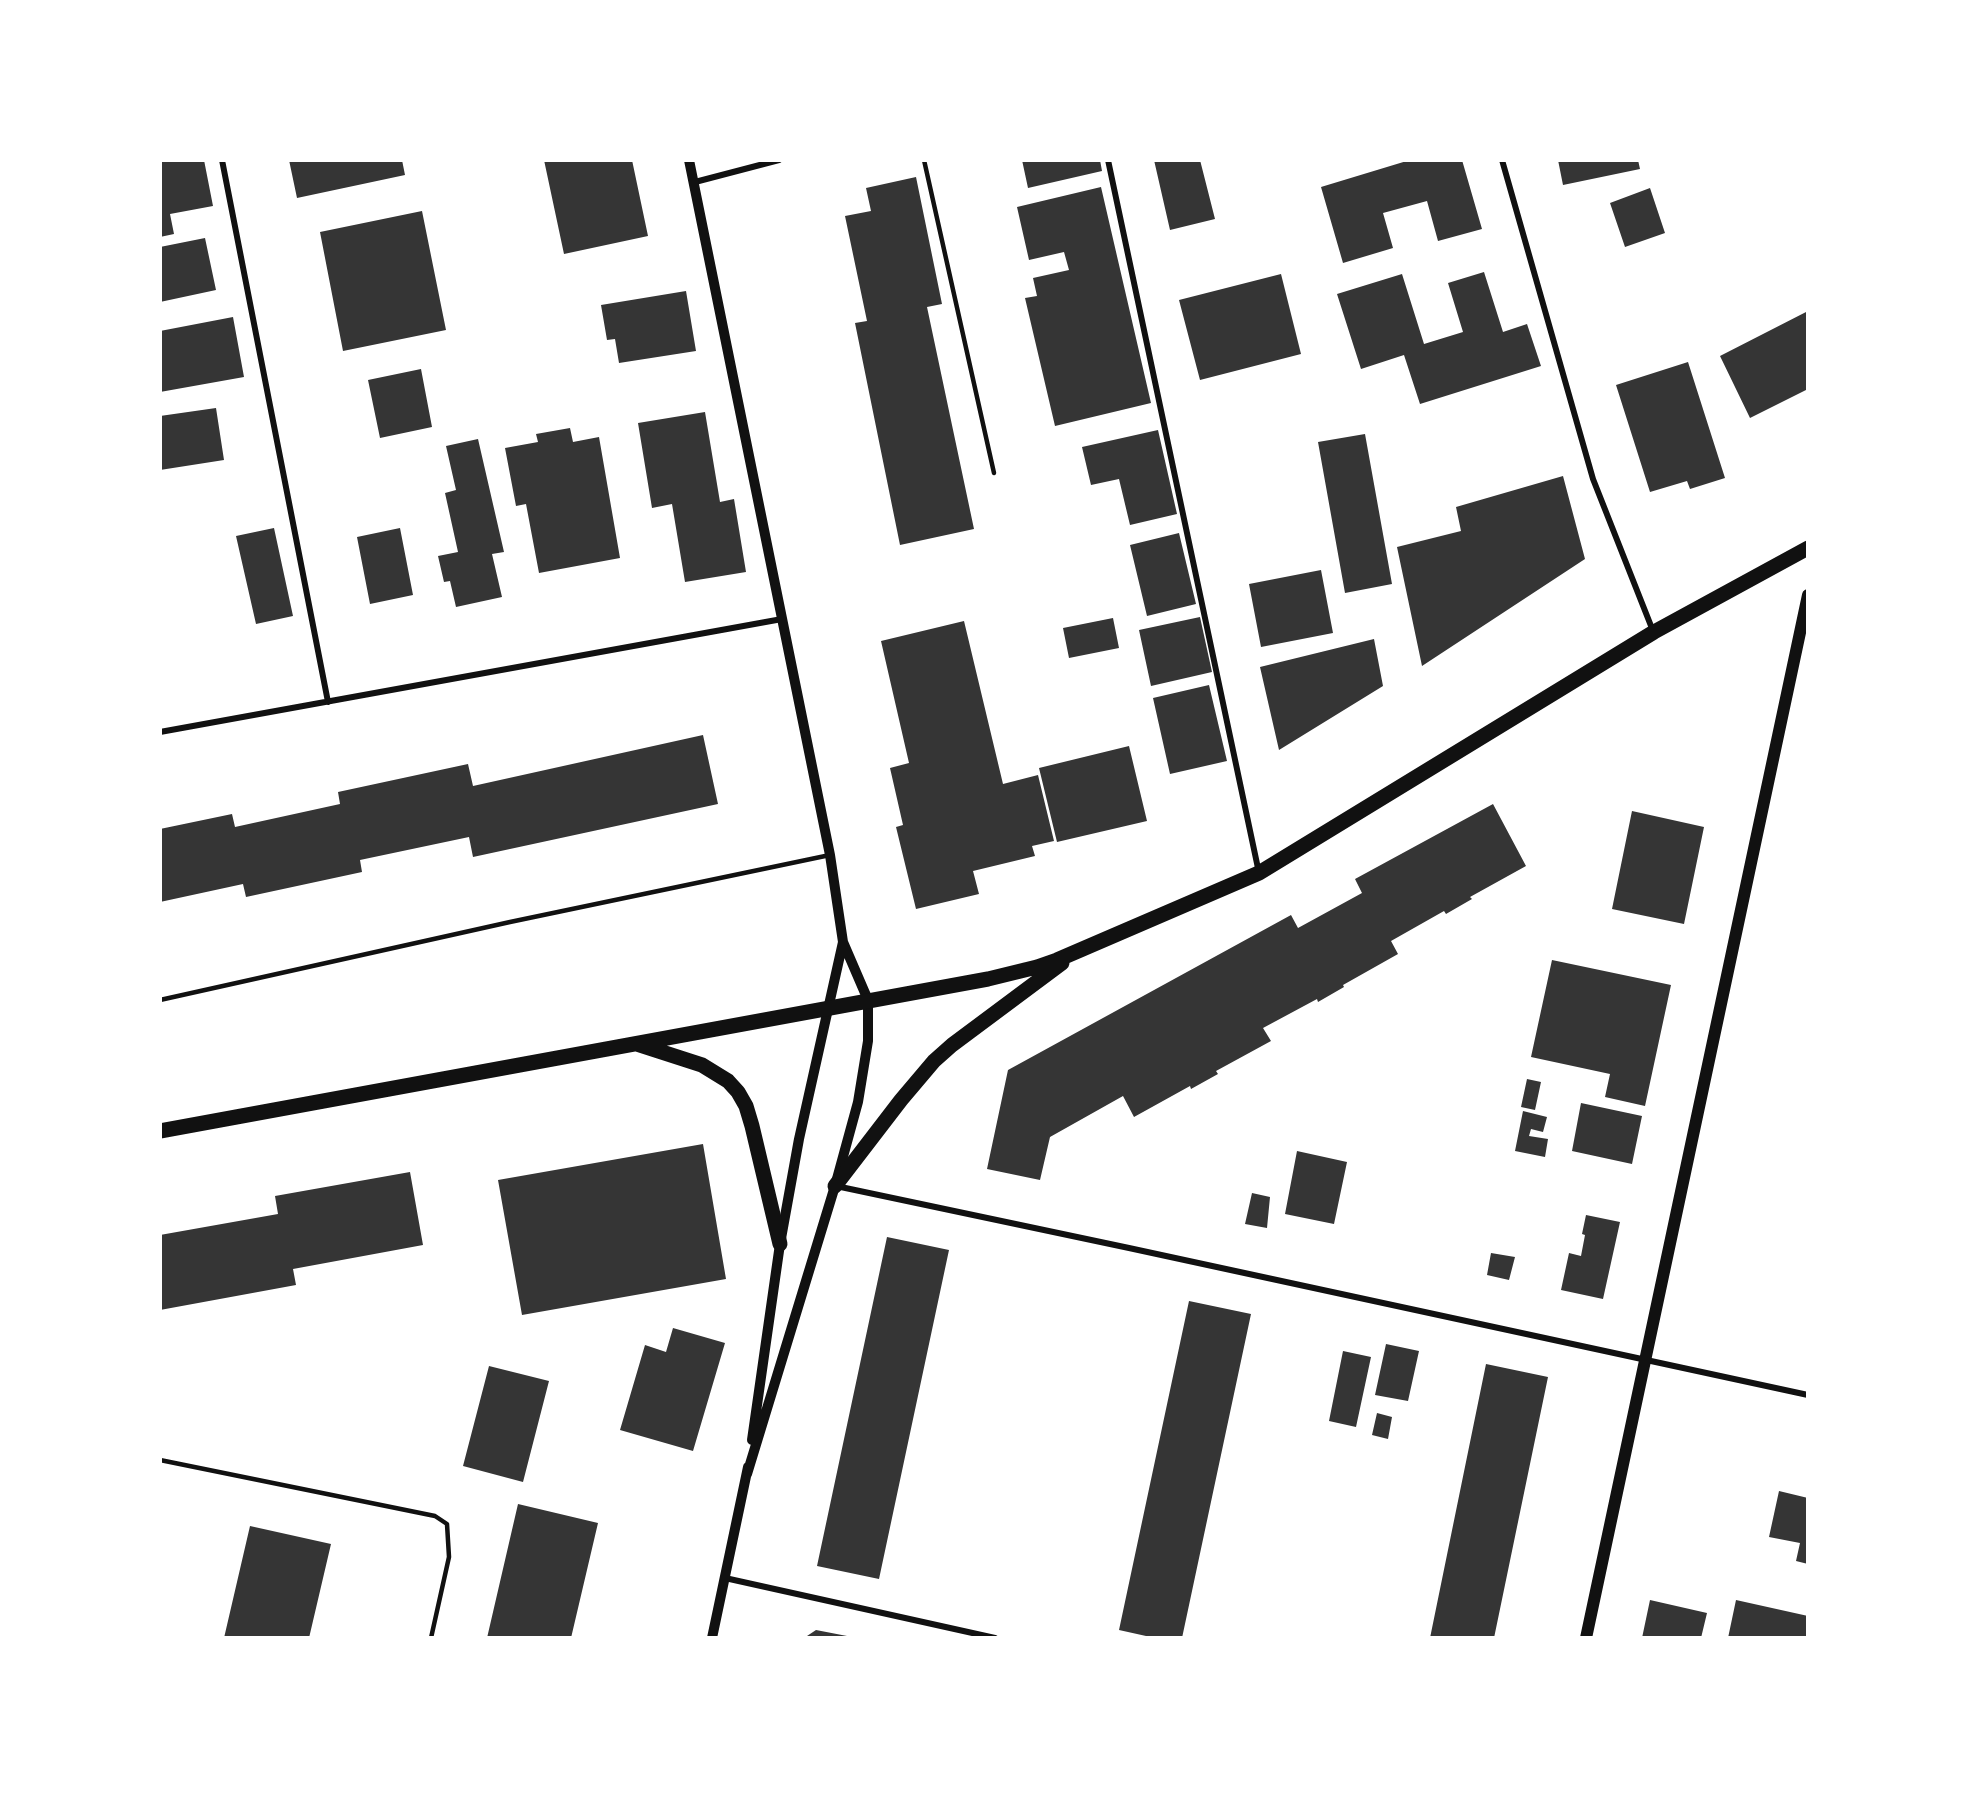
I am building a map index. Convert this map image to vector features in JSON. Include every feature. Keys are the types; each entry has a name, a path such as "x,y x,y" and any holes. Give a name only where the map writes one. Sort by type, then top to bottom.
{"main road":[{"path":"160,1131 988,979 1037,967 1259,873 1654,632 1808,548"},
{"path":"1586,1638 1808,595"},
{"path":"835,1186 934,1061 952,1045 1077,952"},
{"path":"634,1043 702,1065 728,1081 738,1092 746,1106 752,1126 780,1244"}],"street":[{"path":"222,160 328,702"},
{"path":"689,160 830,855 843,942 868,1000 869,1020 858,1102 835,1186 747,1474"},
{"path":"695,182 779,160"},
{"path":"1108,160 1259,873"},
{"path":"1502,160 1593,479 1654,632"},
{"path":"160,732 782,619"},
{"path":"712,1638 747,1474 780,1244 800,1139 843,942"},
{"path":"835,1186 1808,1395"},
{"path":"725,1578 995,1638"}],"lane":[{"path":"924,160 994,474"},
{"path":"160,1000 510,922 830,855"},
{"path":"160,1460 435,1516 447,1524 449,1557 431,1638"}],"building":[{"path":"160,160 204,160 213,206 170,214 174,234 160,237"},
{"path":"289,160 402,160 405,175 297,198"},
{"path":"544,160 632,160 648,236 564,254"},
{"path":"1022,160 1100,160 1102,171 1028,188"},
{"path":"1154,160 1200,160 1215,219 1170,230"},
{"path":"1410,160 1462,160 1482,229 1438,241 1427,201 1383,213 1393,248 1343,263 1321,187"},
{"path":"1558,160 1638,160 1640,169 1563,185"},
{"path":"916,177 942,304 927,307 974,529 900,545 855,323 867,321 845,216 871,211 866,188"},
{"path":"1101,187 1151,403 1055,426 1025,298 1037,296 1033,278 1069,270 1064,252 1029,260 1017,207"},
{"path":"1650,188 1665,233 1625,247 1610,203"},
{"path":"422,211 446,330 343,351 320,232"},
{"path":"205,238 216,290 160,302 160,247"},
{"path":"1484,272 1503,332 1527,324 1541,366 1420,404 1404,355 1361,369 1337,294 1402,274 1424,344 1463,332 1448,283"},
{"path":"1281,274 1301,354 1200,380 1179,300"},
{"path":"686,291 696,351 619,363 615,339 607,340 601,305"},
{"path":"1808,311 1808,389 1750,418 1720,356"},
{"path":"233,317 244,377 160,392 160,331"},
{"path":"1688,362 1725,478 1690,489 1687,481 1650,492 1616,385"},
{"path":"421,369 432,427 380,438 368,380"},
{"path":"216,408 224,460 160,470 160,416"},
{"path":"705,412 720,502 734,499 746,572 685,582 672,504 652,508 638,423"},
{"path":"570,428 573,442 599,437 620,558 539,573 526,504 516,506 505,448 538,442 536,434"},
{"path":"1158,430 1177,514 1130,525 1119,479 1091,485 1082,447"},
{"path":"1365,434 1392,584 1345,593 1318,442"},
{"path":"478,439 504,552 492,554 502,597 456,607 450,581 444,582 438,556 458,552 445,493 456,490 446,446"},
{"path":"1563,476 1585,559 1422,666 1397,547 1461,531 1456,507"},
{"path":"274,528 293,616 256,624 236,536"},
{"path":"400,528 413,595 370,604 357,537"},
{"path":"1179,533 1196,604 1147,616 1130,545"},
{"path":"1321,570 1333,633 1261,647 1249,584"},
{"path":"1200,617 1212,672 1151,686 1139,630"},
{"path":"1113,618 1119,648 1069,658 1063,628"},
{"path":"964,621 1003,784 1038,775 1054,841 1032,846 1035,856 973,871 979,894 916,909 896,827 903,825 890,768 909,763 881,641"},
{"path":"1374,639 1383,686 1279,750 1260,667"},
{"path":"1209,685 1227,761 1170,774 1153,698"},
{"path":"703,735 718,804 473,857 469,837 360,860 362,872 246,897 243,884 160,902 160,829 232,814 235,827 340,804 338,792 468,764 473,786"},
{"path":"1129,746 1147,821 1057,842 1039,768"},
{"path":"1493,804 1526,866 1470,897 1472,899 1446,914 1444,911 1391,941 1398,954 1318,1002 1317,999 1263,1028 1271,1041 1216,1071 1218,1074 1191,1089 1190,1086 1134,1117 1123,1096 1050,1137 1040,1180 987,1169 1008,1070 1291,915 1298,928 1362,893 1355,879"},
{"path":"1632,811 1704,827 1684,924 1612,909"},
{"path":"1552,960 1671,985 1645,1106 1605,1097 1610,1074 1531,1057"},
{"path":"1527,1079 1541,1082 1535,1110 1521,1107"},
{"path":"1581,1103 1642,1116 1632,1164 1572,1151"},
{"path":"1523,1111 1547,1117 1543,1132 1531,1129 1529,1136 1548,1139 1545,1157 1515,1151"},
{"path":"703,1144 726,1279 522,1315 498,1180"},
{"path":"1297,1151 1347,1162 1334,1224 1285,1214"},
{"path":"410,1172 423,1245 293,1269 296,1285 160,1310 160,1235 278,1214 275,1196"},
{"path":"1252,1193 1270,1197 1267,1228 1245,1224"},
{"path":"1586,1215 1620,1222 1603,1299 1561,1290 1569,1253 1581,1256"},
{"path":"887,1237 949,1250 879,1579 817,1566"},
{"path":"1491,1253 1515,1257 1509,1280 1487,1275"},
{"path":"1189,1301 1251,1314 1182,1638 1155,1638 1119,1630"},
{"path":"673,1328 725,1343 693,1451 620,1430 645,1345 666,1352"},
{"path":"1386,1344 1419,1351 1408,1401 1375,1395"},
{"path":"1343,1351 1371,1357 1356,1427 1329,1421"},
{"path":"1486,1364 1548,1377 1494,1638 1430,1638"},
{"path":"489,1366 549,1381 523,1482 463,1466"},
{"path":"1377,1413 1392,1417 1388,1439 1372,1435"},
{"path":"1779,1491 1808,1498 1808,1564 1796,1561 1800,1543 1769,1537"},
{"path":"518,1504 598,1523 571,1638 487,1638"},
{"path":"250,1526 331,1544 309,1638 224,1638"},
{"path":"1650,1600 1707,1613 1701,1638 1642,1638"},
{"path":"1736,1600 1808,1616 1808,1638 1728,1638"},
{"path":"816,1630 847,1636 847,1638 804,1638"}]}
